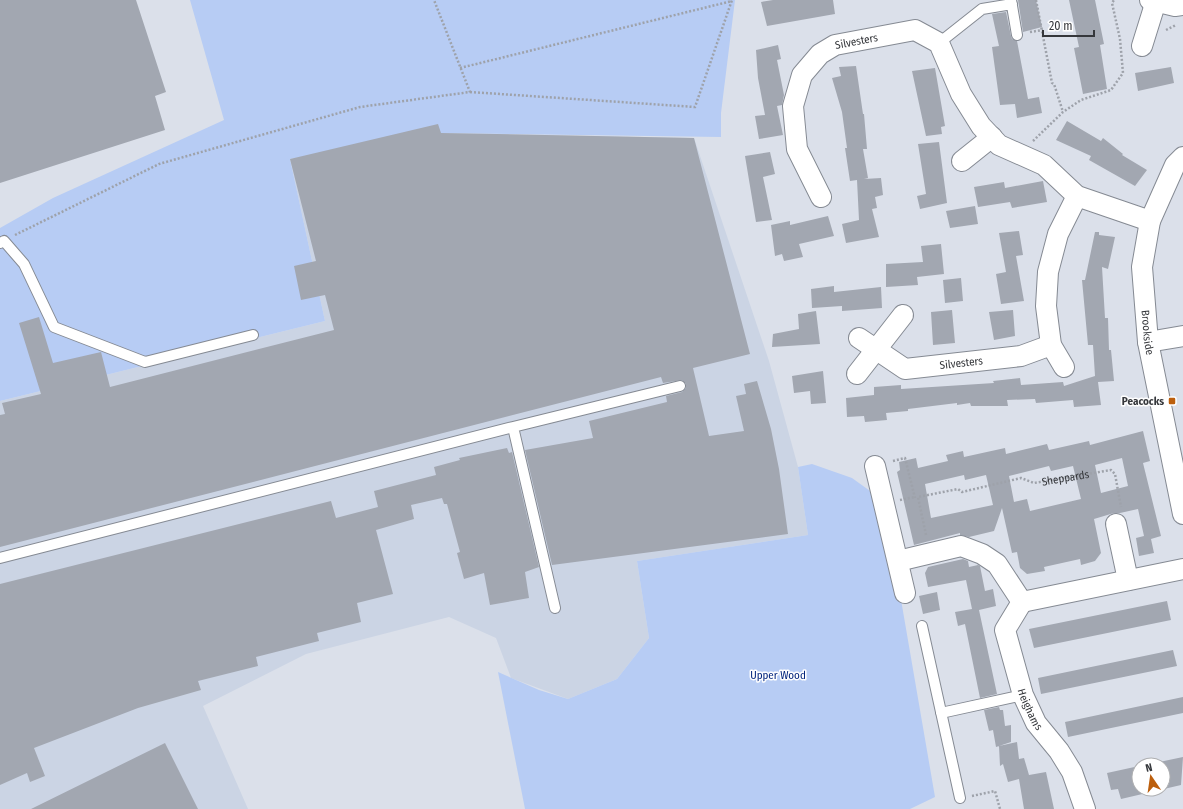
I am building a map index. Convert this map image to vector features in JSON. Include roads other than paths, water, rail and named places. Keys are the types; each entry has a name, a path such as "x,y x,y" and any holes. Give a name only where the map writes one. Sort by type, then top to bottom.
{"street":[{"path":"1142,46 1153,1 1175,6 1183,5"},
{"name":"Silvesters","path":"821,197 797,149 793,106 802,74 820,54 835,45 915,30 938,43"},
{"path":"938,43 961,94 981,126 999,145 1044,165 1077,196 1150,221"},
{"path":"962,161 992,137"},
{"name":"Brookside","path":"1183,157 1175,165 1150,221 1142,267 1148,342 1183,514"},
{"path":"1064,367 1051,345 1046,306 1048,272 1058,234 1077,196"},
{"path":"857,374 903,314"},
{"path":"1148,342 1183,336"},
{"name":"Silvesters","path":"859,338 905,369 1021,356 1051,345"},
{"path":"875,466 905,593"},
{"path":"1116,524 1128,580"},
{"path":"898,561 961,546 982,554 997,564 1022,602 1183,570"},
{"name":"Heighams","path":"1022,602 1006,630 1023,695 1036,723 1059,751 1072,772 1085,809"}],"lane":[{"path":"938,43 982,9 1012,2 1017,35"},
{"path":"2,242 24,264 54,327 71,335 145,362 253,335"},
{"path":"0,558 680,386"},
{"path":"514,427 555,608"},
{"path":"922,626 960,798"},
{"path":"941,712 1023,695"}],"place":[{"name":"Peacocks","path":"1172,401"}],"park label":[{"name":"Upper Wood","path":"778,675"}]}
